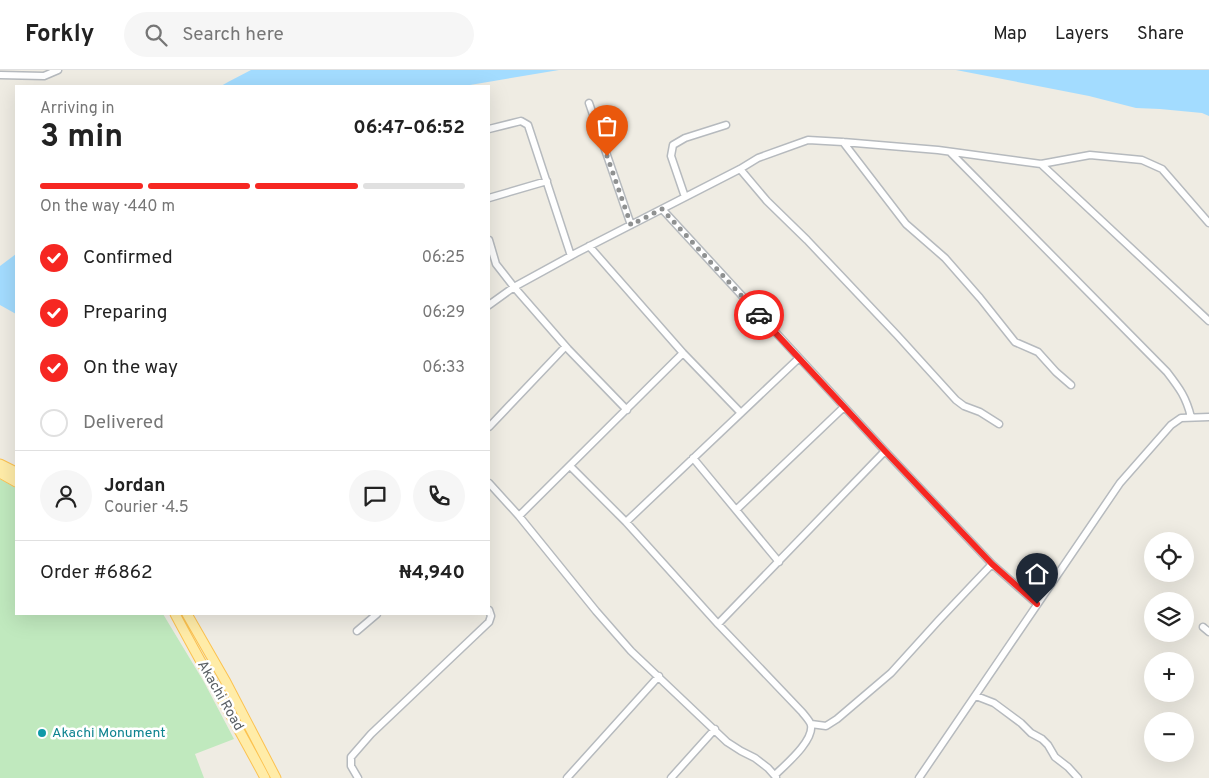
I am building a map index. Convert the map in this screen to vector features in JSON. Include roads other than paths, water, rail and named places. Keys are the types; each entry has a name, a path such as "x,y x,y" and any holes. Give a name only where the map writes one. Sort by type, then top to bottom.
{"main road":[{"path":"0,464 15,472"},
{"path":"0,472 15,481"},
{"name":"Akachi Road","path":"176,615 265,778"},
{"name":"Akachi Road","path":"188,615 226,682 276,778"}],"street":[{"path":"0,75 44,76 58,70"},
{"path":"589,103 631,225"},
{"path":"490,130 521,120 528,124 571,256"},
{"path":"685,197 671,156 673,145 685,138 726,125"},
{"path":"490,304 514,287 589,246 758,158 808,140 950,152 1041,164 1090,155 1142,160 1162,169 1209,223"},
{"path":"843,142 906,224 946,258 1015,342 1038,352 1071,385"},
{"path":"950,152 1167,372 1182,392 1189,407 1191,417"},
{"path":"1041,164 1209,321"},
{"path":"740,169 767,201 807,240 956,400 999,424"},
{"path":"490,198 547,181"},
{"path":"662,209 844,407 992,564 1037,604"},
{"path":"490,243 496,264 514,287 566,347 627,410"},
{"path":"589,246 683,353 741,413"},
{"path":"490,426 566,347"},
{"path":"519,516 683,353"},
{"path":"626,522 799,358"},
{"path":"736,510 844,407"},
{"path":"919,778 1120,483 1171,425 1181,418 1209,417"},
{"path":"718,624 885,451"},
{"path":"693,458 779,562"},
{"path":"490,484 519,516 631,651 728,742 755,758 776,777 797,754 811,734 810,724 802,712 718,624 626,522 570,466"},
{"path":"810,724 826,726 891,673 938,620 992,564"},
{"path":"358,778 351,766 351,756 371,734 489,622 490,613"},
{"path":"357,632 376,615"},
{"path":"1203,627 1209,632"},
{"path":"567,778 659,676"},
{"path":"976,696 994,703 1031,733 1042,739 1055,757 1078,778"},
{"path":"671,778 715,729"}],"water":[{"path":"251,70 559,70 470,85 223,85"},
{"path":"956,70 1209,70 1209,116 1202,113 1136,108 1089,96"},
{"path":"15,255 15,313 0,305 0,266"}],"place":[{"name":"Akachi Monument","path":"42,733"}]}
